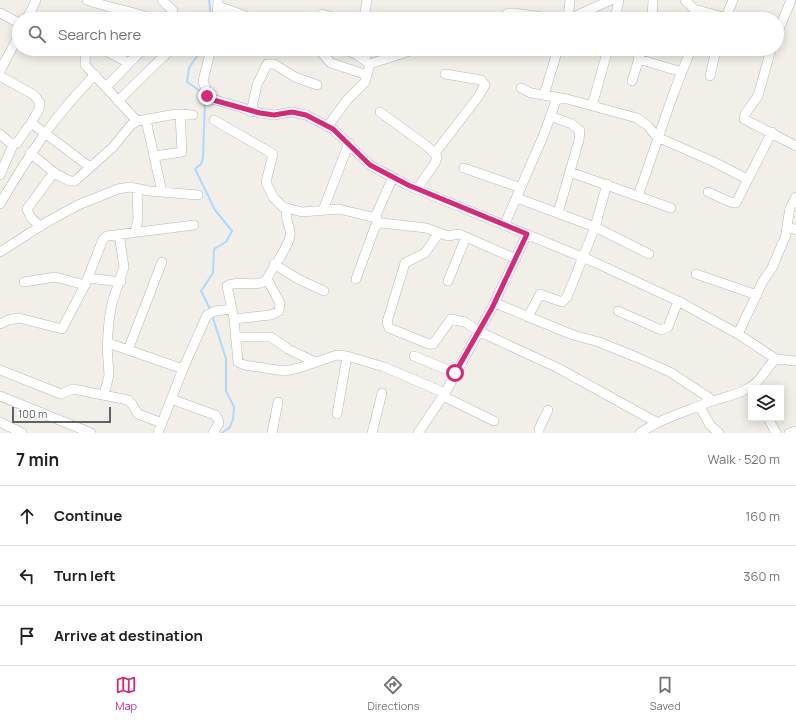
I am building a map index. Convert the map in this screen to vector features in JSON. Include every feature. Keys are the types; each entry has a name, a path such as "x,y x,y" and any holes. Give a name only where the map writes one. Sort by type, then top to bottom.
{"street":[{"path":"30,12 36,0"},
{"path":"162,0 173,12"},
{"path":"365,12 367,0"},
{"path":"569,12 570,0"},
{"path":"589,0 590,10"},
{"path":"585,12 612,0"},
{"path":"616,12 619,0"},
{"path":"652,12 653,0"},
{"path":"729,12 733,0"},
{"path":"784,17 791,0"},
{"path":"93,1 106,7 123,9 132,12"},
{"path":"688,2 697,12"},
{"path":"218,3 238,12"},
{"path":"0,13 12,19"},
{"path":"0,71 12,50"},
{"path":"86,56 85,64 137,121"},
{"path":"116,56 129,63"},
{"path":"106,87 136,56"},
{"path":"118,101 164,56"},
{"path":"209,56 203,81 207,96 251,112 274,115 299,113 328,126 349,143 365,161 393,177 417,189 504,226 584,258 678,301 738,334 776,359 796,361"},
{"path":"324,56 331,63 367,75"},
{"path":"359,56 368,62 390,56"},
{"path":"328,126 347,100 364,82 367,75 368,56"},
{"path":"544,95 556,56"},
{"path":"592,106 606,56"},
{"path":"632,81 639,56"},
{"path":"638,196 657,137 688,56"},
{"path":"710,76 715,56"},
{"path":"769,56 758,96 745,114 744,119 772,132 796,146"},
{"path":"638,59 682,72"},
{"path":"251,112 259,80 267,64 274,64 295,77 317,86"},
{"path":"435,153 478,97 485,85 481,80 445,74"},
{"path":"0,204 30,152 71,99 95,75"},
{"path":"0,76 34,95 40,103 39,109 30,125 19,140 14,143 0,175"},
{"path":"521,88 531,93 592,106 637,118 648,126 657,137 714,162 747,179"},
{"path":"504,226 517,198 557,98"},
{"path":"380,112 435,153 437,160 417,189"},
{"path":"30,152 55,174 72,182 90,167 137,121 180,114 193,115"},
{"path":"155,156 182,152 180,114"},
{"path":"550,116 572,124 580,131 558,213"},
{"path":"146,120 162,192"},
{"path":"214,120 273,154 273,160 267,176 267,186 273,197 287,209 302,212 347,210 377,221 426,228 448,236 459,234 516,259"},
{"path":"30,125 34,125 45,132 90,167"},
{"path":"708,192 730,202 736,203 772,132"},
{"path":"0,134 7,141 14,143"},
{"path":"323,210 349,143"},
{"path":"464,168 521,188"},
{"path":"570,172 671,208"},
{"path":"40,226 28,214 27,209 49,177 55,174"},
{"path":"356,279 393,177"},
{"path":"528,317 540,294 559,302 564,301 584,258 595,227 606,184"},
{"path":"0,252 40,226 78,205 118,189 125,187 198,195"},
{"path":"135,232 138,219 137,189"},
{"path":"738,334 756,295 780,251 790,208 796,197"},
{"path":"517,198 595,227 650,254"},
{"path":"287,209 285,218 290,229 289,238 267,279 262,282 229,284 227,288 234,319 236,358 238,362 244,365 284,371 292,370 337,355 347,356 384,367 444,395 494,421"},
{"path":"0,324 8,320 19,318 62,329 87,281 103,238 119,234 194,225"},
{"path":"787,226 796,230"},
{"path":"439,233 425,252 405,262 388,326 393,330 429,344 436,342 451,319 460,320 478,331 558,368 656,422"},
{"path":"104,395 109,375 108,343 112,304 121,282 124,267 119,234"},
{"path":"418,433 444,395 478,331 495,303 527,234"},
{"path":"448,281 466,237"},
{"path":"128,350 162,262"},
{"path":"274,264 298,280 324,291"},
{"path":"696,274 756,295"},
{"path":"24,282 55,277 87,281 121,282"},
{"path":"234,319 271,316 279,311 280,303 267,279"},
{"path":"618,310 661,330 668,327 678,301"},
{"path":"495,303 573,335 599,342 670,372 714,401"},
{"path":"158,433 200,329 212,312 232,309"},
{"path":"235,337 271,337 288,349 315,362"},
{"path":"108,343 183,369"},
{"path":"337,414 347,356"},
{"path":"414,356 455,373"},
{"path":"753,385 760,379 768,366 776,359"},
{"path":"0,370 56,392 65,393 73,389 128,400 138,414 162,423"},
{"path":"640,433 656,422 714,401 736,395 748,389"},
{"path":"372,433 382,393"},
{"path":"0,396 91,433"},
{"path":"171,400 215,416 219,422 213,433"},
{"path":"272,433 278,402"},
{"path":"700,407 710,425 719,433"},
{"path":"539,433 539,429 548,410"},
{"path":"770,421 776,433"},
{"path":"0,422 22,433"},
{"path":"789,433 796,431"}],"waterway":[{"path":"209,0 210,12"},
{"path":"197,56 189,68 187,82 200,91 205,100 203,158 201,164 195,169 215,210 232,231 226,242 214,249 213,273 201,291 211,311"},
{"path":"212,315 226,359 226,391 234,407 233,419 230,427 222,433"}],"route":[{"path":"207,96 213,100 251,112 274,115 292,112 306,115 333,129 370,165 408,185 504,226 527,234 492,308 455,373"}]}
